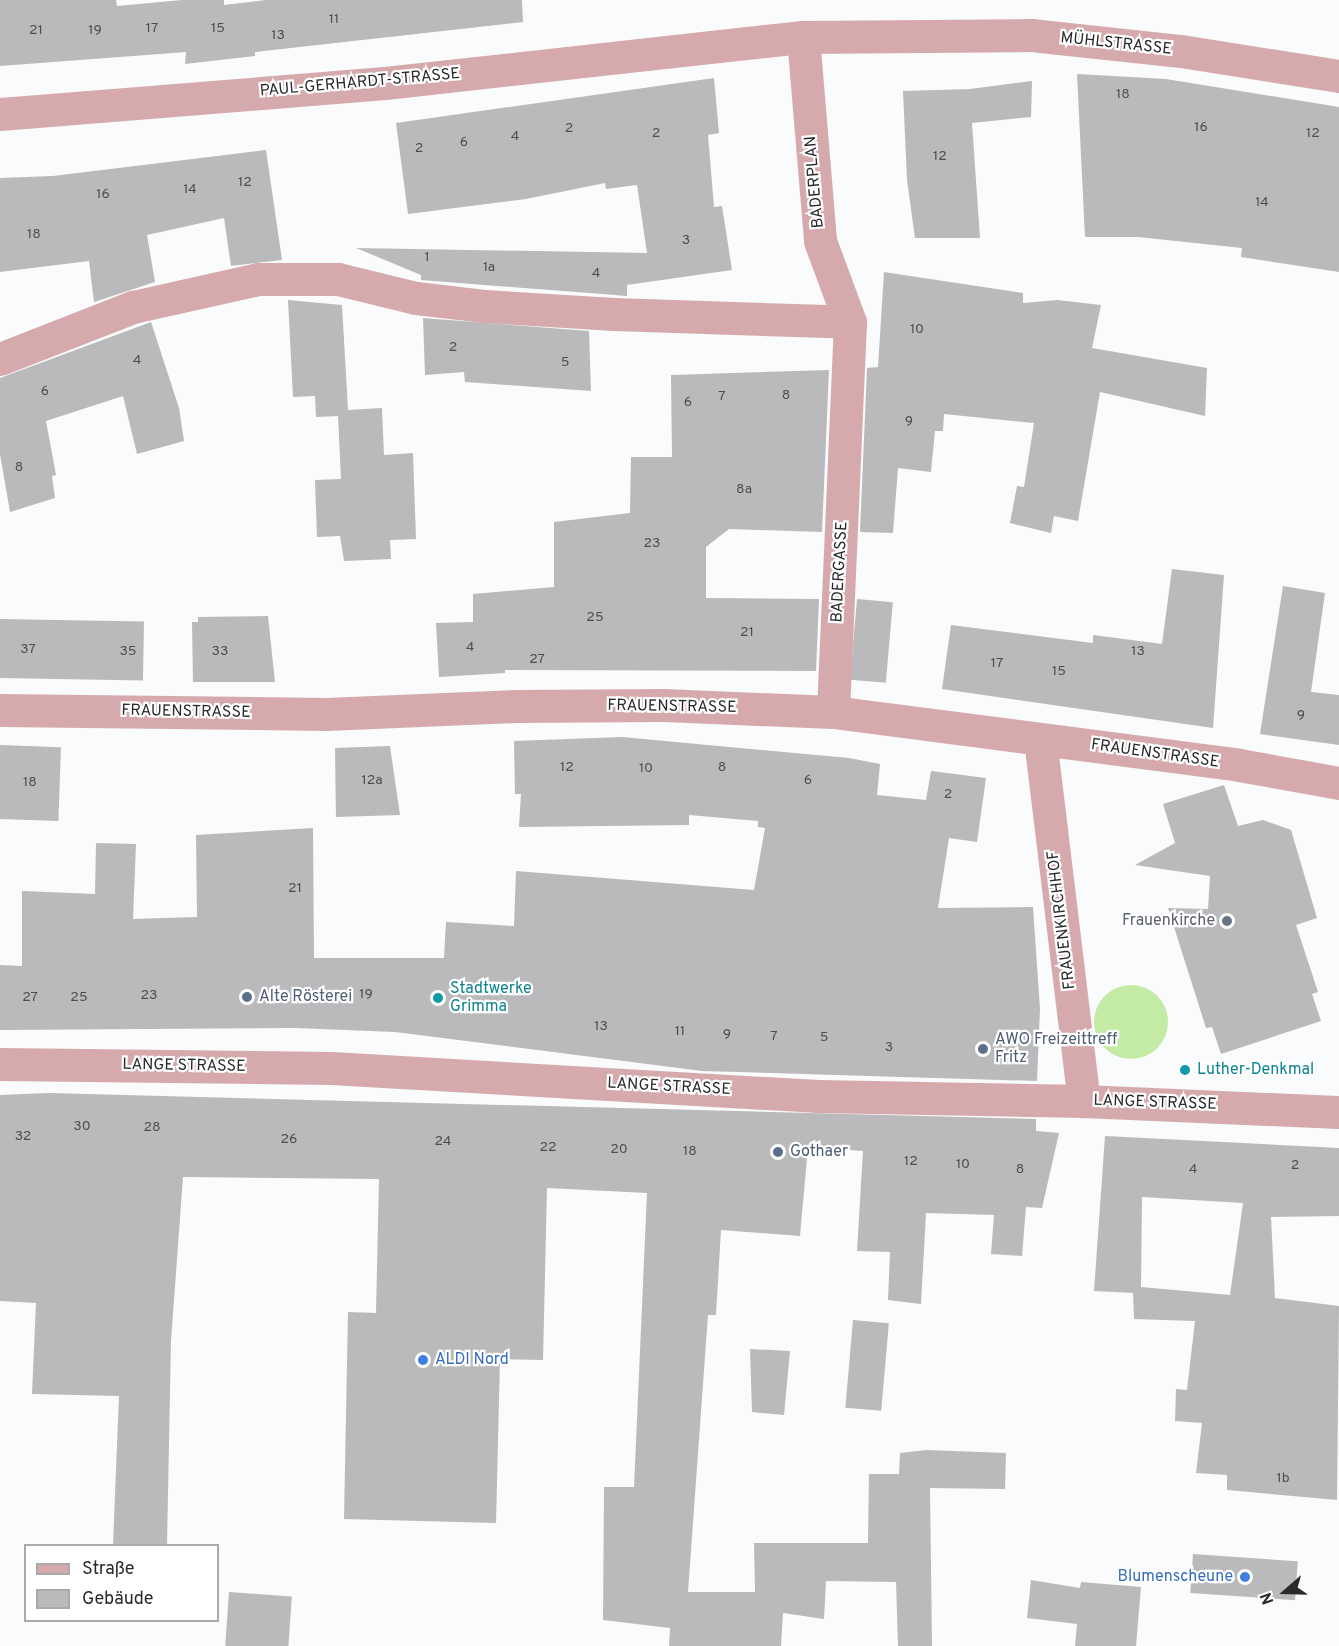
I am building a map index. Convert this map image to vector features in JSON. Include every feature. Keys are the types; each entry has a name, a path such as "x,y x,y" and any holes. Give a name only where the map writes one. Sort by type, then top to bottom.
{"street":[{"name":"MÜHLSTRASSE","path":"804,37 1031,35 1180,51 1339,76"},
{"name":"PAUL-GERHARDT-STRASSE","path":"0,114 385,83 804,37"},
{"name":"BADERPLAN","path":"804,37 820,241 850,322 848,432"},
{"path":"0,359 133,307 258,279 338,279 416,298 614,314 850,322"},
{"name":"BADERGASSE","path":"833,712 848,432"},
{"name":"FRAUENSTRASSE","path":"0,710 326,714 515,706 664,705 833,712 1040,739 1339,783"},
{"name":"FRAUENKIRCHHOF","path":"1040,739 1084,1101"},
{"name":"LANGE STRASSE","path":"0,1064 331,1068 818,1096 1084,1101 1339,1113"}],"green space":[{"path":"1131,985 1145,988 1157,996 1165,1008 1168,1022 1165,1036 1157,1048 1145,1056 1131,1059 1117,1056 1105,1048 1097,1036 1094,1022 1097,1008 1105,996 1117,988"}],"building":[{"path":"0,0 116,0 117,6 182,0 224,0 224,5 266,0 522,0 523,22 255,52 255,56 185,64 186,52 0,66"},
{"path":"1077,74 1166,79 1339,107 1339,272 1241,257 1242,248 1138,237 1085,237"},
{"path":"714,78 719,133 708,135 714,207 722,206 732,270 627,285 627,296 421,280 421,275 356,248 647,253 637,185 606,189 605,183 526,199 408,214 396,123"},
{"path":"1032,81 1031,117 972,123 980,238 915,238 907,180 903,91 970,89"},
{"path":"266,150 282,260 231,266 224,218 147,235 155,282 94,302 89,261 0,272 0,178 53,176"},
{"path":"884,272 1023,293 1023,303 1057,300 1101,305 1092,348 1207,368 1205,416 1100,392 1078,521 1054,516 1051,533 1010,523 1017,486 1024,487 1034,423 944,414 943,431 935,431 931,472 898,468 893,533 860,532 867,368 878,367"},
{"path":"288,300 342,305 348,410 382,408 384,455 413,453 416,539 390,540 391,559 344,561 340,536 317,537 315,480 341,479 338,416 316,417 315,396 293,397"},
{"path":"423,318 589,331 591,391 465,382 464,372 425,375"},
{"path":"151,322 179,408 184,441 137,454 123,396 46,421 56,475 52,476 55,498 10,512 0,454 0,378"},
{"path":"829,370 822,532 729,529 706,547 706,598 819,599 816,671 505,670 505,673 439,677 436,623 473,622 473,594 554,587 554,522 630,513 631,457 672,457 671,375"},
{"path":"1172,569 1224,575 1213,728 942,689 951,625 1093,643 1093,635 1162,644"},
{"path":"1283,586 1325,593 1311,692 1339,695 1339,745 1260,734"},
{"path":"857,599 893,602 886,683 850,680"},
{"path":"268,616 275,682 193,682 192,622 198,622 198,617"},
{"path":"0,619 144,622 143,681 0,678"},
{"path":"622,737 849,758 880,764 877,795 926,800 931,771 986,778 977,842 949,838 938,908 1033,907 1040,1009 1037,1081 702,1071 395,1032 295,1028 0,1030 0,965 22,966 22,891 95,894 96,843 136,844 133,919 197,917 196,835 313,828 314,958 444,958 446,922 514,926 516,871 754,890 765,828 758,827 758,821 689,815 689,825 519,827 521,794 515,794 514,741"},
{"path":"0,745 61,747 58,821 0,819"},
{"path":"390,746 400,815 336,817 335,748"},
{"name":"Frauenkirche","path":"1224,785 1238,826 1263,820 1291,830 1317,918 1296,925 1318,992 1312,994 1321,1021 1221,1054 1212,1027 1206,1028 1168,908 1208,909 1210,876 1135,865 1175,843 1163,804"},
{"path":"49,1093 1036,1119 1036,1131 1059,1133 1042,1208 1026,1207 1022,1256 991,1254 994,1215 926,1213 921,1304 888,1300 890,1252 857,1251 863,1151 808,1147 800,1236 721,1230 716,1315 708,1315 688,1592 755,1592 754,1543 868,1543 869,1474 899,1474 900,1453 927,1450 1006,1453 1005,1489 930,1488 932,1646 898,1646 896,1582 826,1581 824,1619 783,1613 781,1646 669,1646 670,1628 603,1620 604,1487 634,1487 647,1193 547,1188 543,1360 500,1359 496,1523 344,1519 348,1312 376,1313 379,1179 183,1177 171,1341 167,1544 113,1544 119,1396 32,1394 36,1303 0,1301 0,1095"},
{"path":"1105,1136 1339,1148 1339,1216 1271,1217 1275,1298 1339,1306 1337,1500 1227,1490 1227,1475 1196,1473 1202,1423 1175,1421 1176,1389 1187,1390 1195,1321 1134,1319 1133,1293 1094,1291","holes":["1142,1197 1243,1203 1230,1295 1141,1287"]},
{"path":"853,1320 889,1323 881,1411 845,1408"},
{"path":"750,1349 790,1351 784,1415 752,1412"},
{"name":"Blumenscheune","path":"1193,1554 1298,1561 1295,1600 1190,1593"},
{"path":"1031,1580 1080,1588 1081,1582 1141,1587 1136,1646 1075,1646 1077,1624 1027,1618"},
{"path":"229,1592 292,1596 288,1646 225,1646"}],"place":[{"name":"Frauenkirche","path":"1227,921"},
{"name":"Alte Rösterei","path":"247,997"},
{"name":"Stadtwerke Grimma","path":"438,998"},
{"name":"AWO Freizeittreff Fritz","path":"983,1049"},
{"name":"Luther-Denkmal","path":"1185,1070"},
{"name":"Gothaer","path":"778,1152"},
{"name":"ALDI Nord","path":"423,1360"},
{"name":"Blumenscheune","path":"1245,1577"}]}
